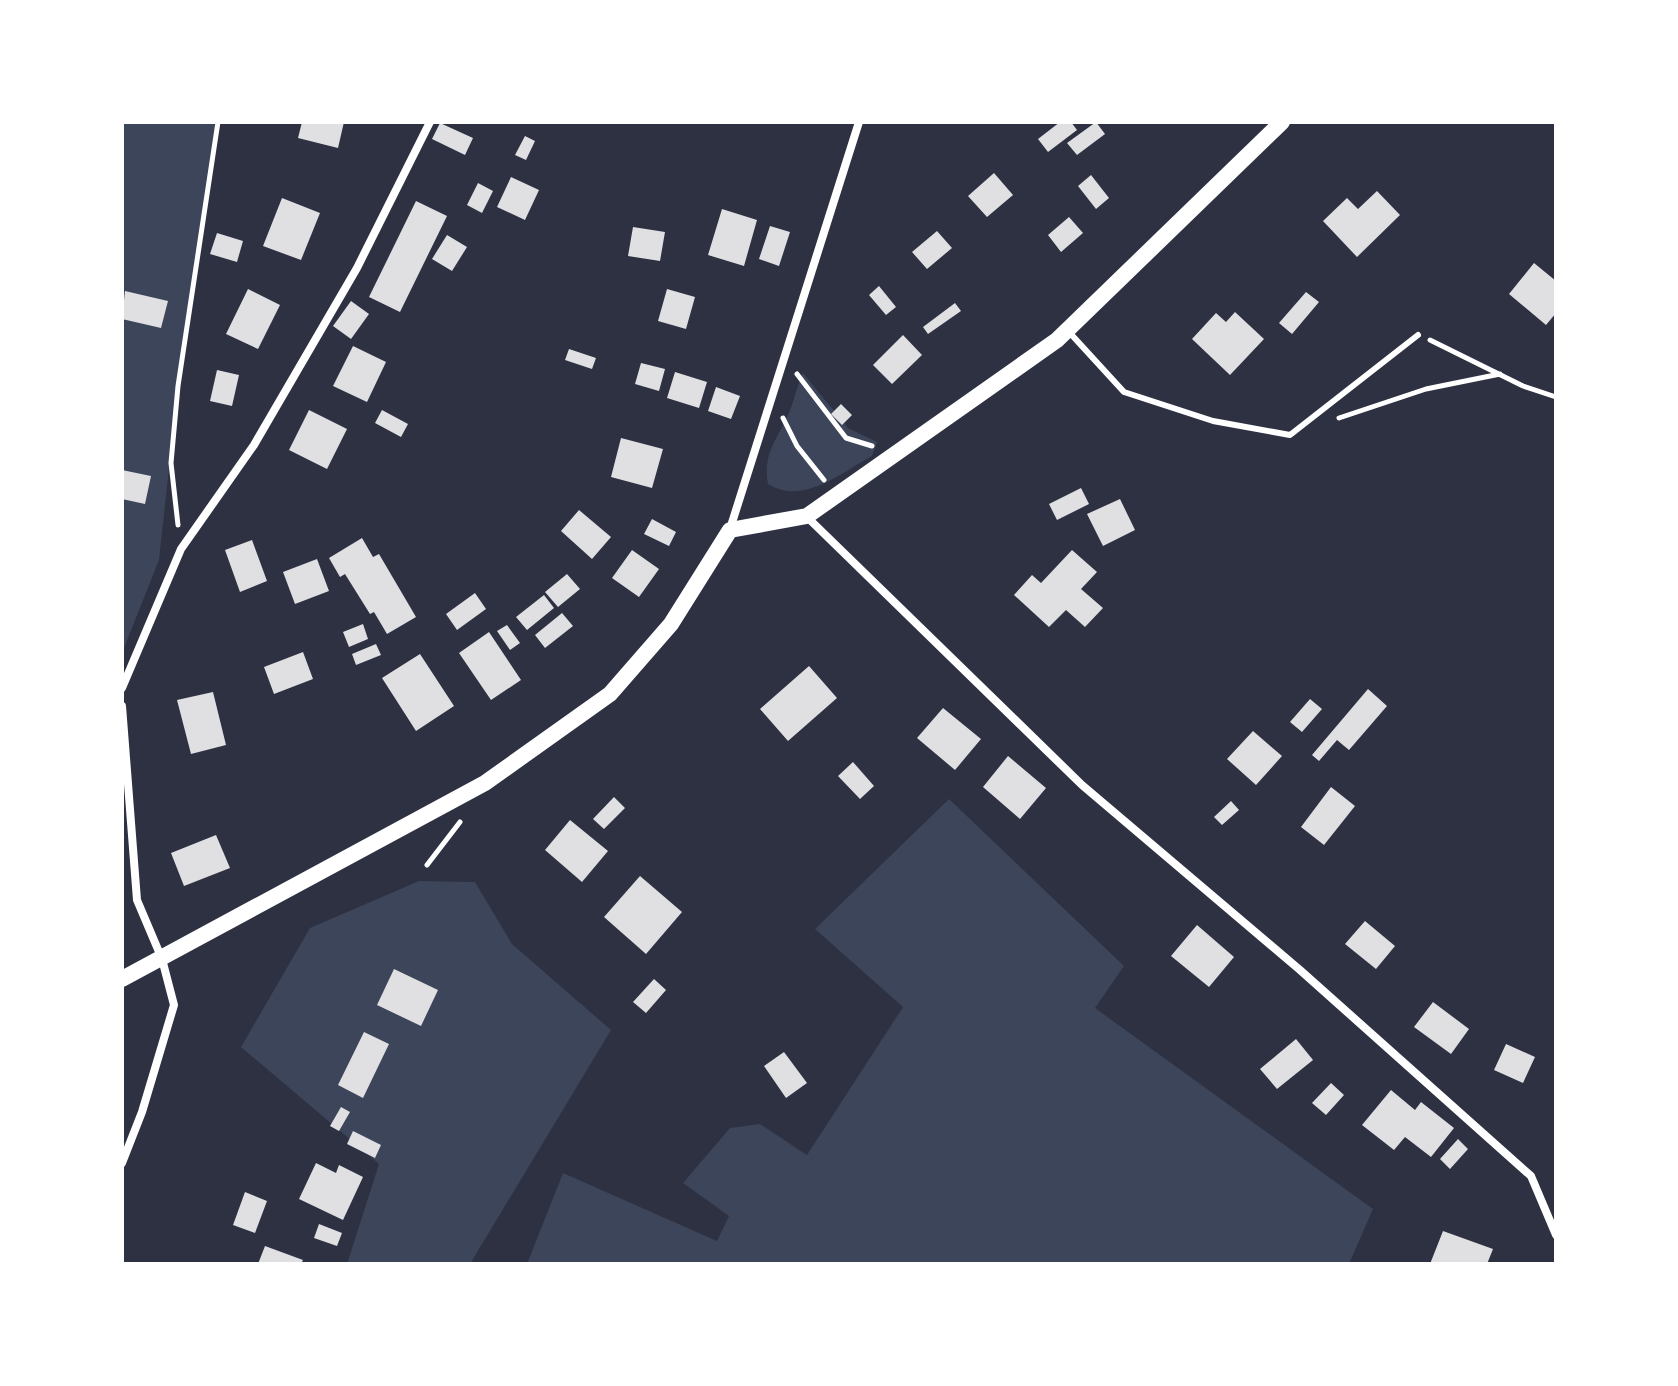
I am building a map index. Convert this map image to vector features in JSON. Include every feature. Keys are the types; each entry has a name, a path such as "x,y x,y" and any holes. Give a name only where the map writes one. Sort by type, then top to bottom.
{"main road":[{"path":"122,979 485,783 610,694 671,624 730,530 807,516 1068,330 1282,122"}],"street":[{"path":"122,688 181,549 254,445 334,309 430,122"},
{"path":"730,530 859,122"},
{"path":"807,516 1082,785 1300,970 1531,1176 1556,1235"},
{"path":"122,706 137,900 162,959 174,1005 142,1112 122,1163"}],"lane":[{"path":"1068,330 1124,392 1213,421 1290,435 1418,335"}],"path":[{"path":"181,549 171,463 178,386 218,122"},
{"path":"1418,335 1556,397"},
{"path":"797,374 846,438 896,453"},
{"path":"1335,420 1426,389 1500,374"},
{"path":"783,418 815,472 839,492"}],"shaded area":[{"path":"122,122 218,122 178,386 159,560 122,653"},
{"path":"803,373 848,428 877,442 872,456 821,485 794,491 781,490 768,484 767,463"},
{"path":"949,799 1124,966 1095,1008 1373,1209 1349,1264 527,1264 563,1173 717,1241 729,1216 683,1183 730,1128 760,1124 807,1155 903,1007 815,929"},
{"path":"419,881 475,882 512,944 611,1030 470,1264 347,1264 379,1164 241,1047 310,928"}],"building":[{"path":"302,122 344,122 338,148 298,138"},
{"path":"1060,122 1071,122 1077,130 1048,152 1038,139"},
{"path":"1096,122 1105,134 1077,155 1067,143"},
{"path":"440,123 473,138 465,155 432,139"},
{"path":"525,136 535,141 526,160 515,155"},
{"path":"994,173 1013,195 987,217 968,196"},
{"path":"1091,175 1109,198 1096,209 1078,186"},
{"path":"511,177 539,190 525,220 497,207"},
{"path":"478,183 493,191 482,213 467,205"},
{"path":"1377,191 1400,215 1357,257 1323,221 1347,198 1358,209"},
{"path":"282,198 320,213 301,260 263,246"},
{"path":"416,201 447,216 400,312 369,297"},
{"path":"722,209 757,220 744,266 708,255"},
{"path":"1069,217 1083,233 1061,252 1048,235"},
{"path":"770,226 790,232 779,266 759,259"},
{"path":"633,227 665,232 660,261 628,256"},
{"path":"937,231 952,248 927,269 912,252"},
{"path":"217,233 243,241 237,262 210,254"},
{"path":"447,235 467,247 452,271 432,259"},
{"path":"1534,263 1556,281 1556,313 1546,325 1509,294"},
{"path":"879,286 896,307 886,315 869,295"},
{"path":"248,289 280,305 258,349 226,334"},
{"path":"667,289 695,297 686,329 658,321"},
{"path":"125,291 168,301 161,328 122,319"},
{"path":"1306,292 1319,302 1292,334 1279,323"},
{"path":"351,301 369,314 351,339 333,326"},
{"path":"955,303 961,311 928,334 923,327"},
{"path":"1235,312 1264,339 1230,375 1192,339 1216,313 1226,322"},
{"path":"903,335 922,355 892,384 873,365"},
{"path":"353,346 386,362 367,402 333,386"},
{"path":"569,349 596,358 592,369 565,360"},
{"path":"641,363 665,369 659,391 635,384"},
{"path":"217,370 239,375 232,406 210,401"},
{"path":"675,372 707,382 699,408 667,398"},
{"path":"716,387 740,396 731,419 708,411"},
{"path":"841,404 852,415 842,425 831,414"},
{"path":"309,410 347,429 327,469 289,450"},
{"path":"382,410 408,424 401,437 375,423"},
{"path":"621,438 663,449 652,488 611,477"},
{"path":"122,470 151,476 145,504 122,499"},
{"path":"1081,488 1089,504 1057,520 1049,504"},
{"path":"1120,499 1135,530 1103,546 1087,514"},
{"path":"579,510 611,537 592,559 561,531"},
{"path":"652,519 676,532 669,546 644,534"},
{"path":"362,538 373,557 379,554 416,617 387,634 374,612 370,614 345,574 340,577 329,558"},
{"path":"252,540 267,581 240,592 225,550"},
{"path":"632,550 659,569 639,597 612,578"},
{"path":"1072,550 1097,572 1081,589 1103,608 1085,627 1066,610 1049,627 1014,595 1032,575 1041,583"},
{"path":"317,559 329,591 295,604 283,572"},
{"path":"567,574 580,589 558,607 545,592"},
{"path":"475,593 486,609 457,630 446,614"},
{"path":"544,595 554,608 527,630 516,617"},
{"path":"562,613 573,626 545,648 535,635"},
{"path":"363,624 368,639 349,647 343,632"},
{"path":"507,625 520,643 510,650 497,631"},
{"path":"489,632 521,680 491,700 459,653"},
{"path":"376,644 381,655 356,665 352,654"},
{"path":"303,652 313,679 274,694 264,667"},
{"path":"420,654 454,706 416,731 382,678"},
{"path":"809,666 837,698 788,741 760,709"},
{"path":"1368,689 1387,706 1349,750 1337,740 1319,761 1312,755"},
{"path":"213,692 226,745 191,754 177,700"},
{"path":"1310,699 1322,709 1302,732 1290,722"},
{"path":"943,708 981,739 955,770 917,738"},
{"path":"1253,731 1282,756 1256,785 1227,759"},
{"path":"1008,756 1046,788 1020,819 983,787"},
{"path":"853,762 874,786 860,799 838,776"},
{"path":"1331,787 1355,806 1324,845 1301,827"},
{"path":"614,797 625,808 604,829 593,819"},
{"path":"1231,801 1239,810 1222,825 1214,817"},
{"path":"570,820 608,851 582,882 545,850"},
{"path":"216,835 230,868 184,886 171,853"},
{"path":"640,876 682,912 646,954 604,917"},
{"path":"1365,921 1395,946 1376,969 1345,944"},
{"path":"1197,925 1234,957 1209,987 1171,956"},
{"path":"394,969 438,990 421,1026 377,1005"},
{"path":"654,979 666,990 646,1013 633,1002"},
{"path":"1433,1002 1469,1029 1451,1054 1414,1027"},
{"path":"364,1032 389,1044 363,1098 338,1085"},
{"path":"1296,1039 1313,1060 1277,1089 1260,1069"},
{"path":"1506,1044 1535,1057 1523,1083 1494,1070"},
{"path":"784,1052 807,1083 786,1098 764,1066"},
{"path":"1331,1083 1344,1095 1326,1115 1312,1103"},
{"path":"1391,1090 1415,1110 1421,1102 1454,1128 1431,1157 1405,1137 1394,1150 1362,1125"},
{"path":"341,1107 350,1112 339,1131 330,1126"},
{"path":"353,1131 381,1145 375,1158 347,1144"},
{"path":"1458,1139 1468,1149 1450,1169 1440,1159"},
{"path":"316,1163 336,1173 339,1165 363,1177 343,1220 299,1199"},
{"path":"245,1192 267,1201 255,1233 233,1225"},
{"path":"319,1224 342,1233 337,1246 314,1238"},
{"path":"1443,1231 1493,1249 1487,1264 1430,1264"},
{"path":"265,1246 303,1260 301,1264 258,1264"}]}
